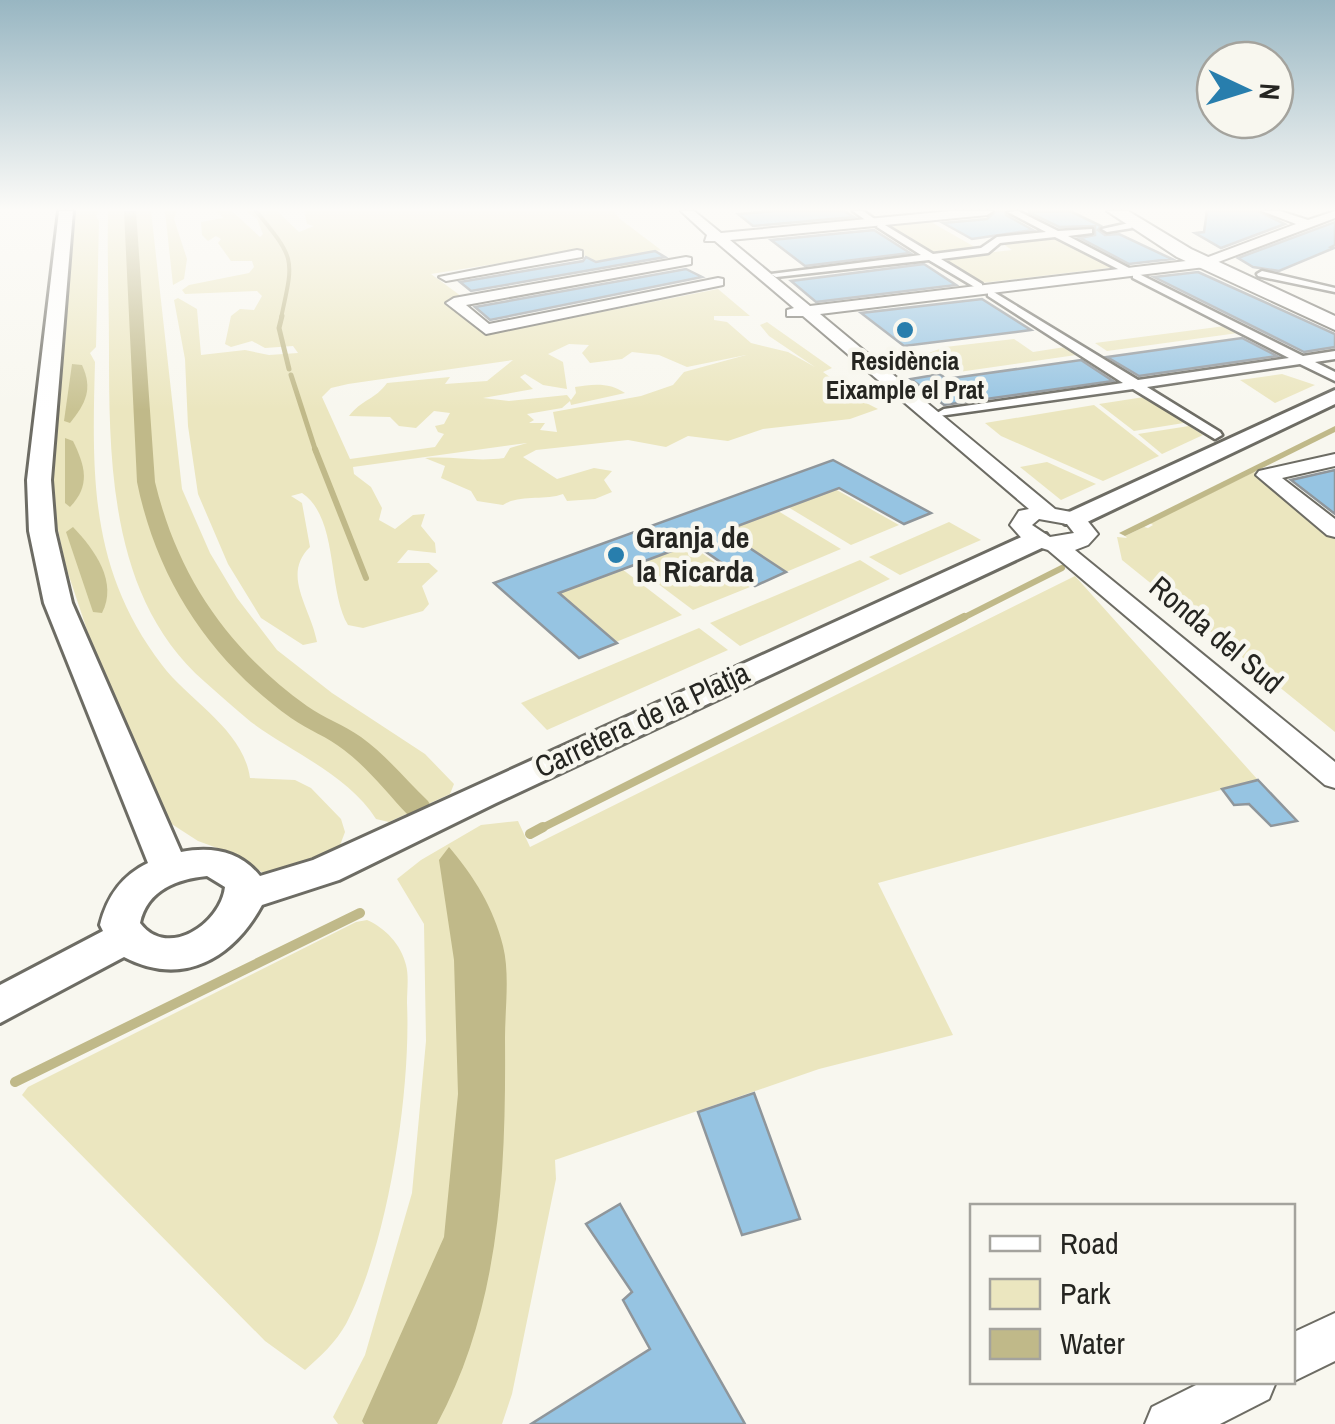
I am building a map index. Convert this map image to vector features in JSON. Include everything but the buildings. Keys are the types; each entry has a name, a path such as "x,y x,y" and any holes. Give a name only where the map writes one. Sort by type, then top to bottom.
{"main road":[{"path":"1243,277 1335,320"}],"street":[{"path":"59,277 39,480 42,532 58,603 169,869"},
{"path":"447,277 476,299"},
{"path":"568,277 610,303"},
{"path":"594,277 454,303 486,328 718,282"},
{"name":"Ronda del Sud","path":"758,277 1040,529 1335,778"},
{"path":"964,277 978,286"},
{"path":"799,312 1083,277"},
{"path":"1141,277 1335,376"},
{"path":"1277,277 1332,290"},
{"path":"992,294 1215,435"},
{"path":"944,413 1335,356"},
{"path":"1040,529 1078,530 1335,396"},
{"path":"1335,460 1266,475 1335,530"},
{"path":"1040,529 1078,530"},
{"name":"Carretera de la Platja","path":"246,896 326,870 1040,529"},
{"name":"Ronda del Sud","path":"1078,530 1086,548 1335,753"},
{"path":"192,863 221,864 238,873 246,896 242,912 229,928 199,946 175,953 152,953 132,945 120,925 125,905 138,888 169,869 192,863"},
{"path":"0,1005 126,938"},
{"path":"1295,1358 1335,1336"},
{"path":"1169,1424 1248,1384"}],"green space":[{"path":"68,277 98,277 96,347 90,353 95,362 96,482 108,557 120,593 162,665 237,745 250,778 295,780 311,788 341,819 345,832 339,848 328,859 279,875 263,873 239,856 198,841 167,821 101,672 66,567 52,502"},
{"path":"108,277 158,277 182,489 210,553 237,598 277,650 332,693 425,754 454,784 450,794 389,822 376,819 335,777 251,722 174,649 150,611 121,527 114,483"},
{"path":"227,277 436,277 465,299 453,302 495,333 718,289 750,316 714,316 714,320 727,322 751,343 788,352 815,367 769,336 760,325 767,322 832,368 823,372 838,383 833,386 878,409 850,419 763,429 728,441 688,436 666,447 628,440 536,450 523,457 557,479 594,468 612,471 604,480 612,492 595,499 567,501 563,494 503,505 477,501 471,491 441,478 445,466 425,458 504,458 510,448 527,443 353,467 354,474 371,487 382,508 379,520 395,529 413,515 425,514 421,526 435,543 436,553 408,550 397,563 429,563 438,571 422,586 429,604 423,611 363,628 348,625 337,593 322,519 302,493 291,496 302,503 310,547 298,569 298,580 317,642 303,645 261,618 228,564 198,494 188,426 185,359 174,300 178,298 197,309 201,355 245,350 269,355 298,353 293,346 265,348 252,341 231,347 225,344 231,316 240,309 254,310 262,296 257,291 185,294 182,290","holes":["569,344 589,345 582,353 590,363 622,359 632,352 659,355 687,367 746,355 684,372 673,385 641,396 553,412 557,432 540,430 545,423 529,423 534,420 527,414 562,408 570,401 571,405 625,393 607,385 594,385 575,387 571,400 567,395 509,401 483,398 533,389 520,377 525,374 543,385 567,389 563,362 548,354","513,360 487,381 445,384 450,377 387,383 349,416 390,417 399,426 416,428 434,411 450,413 444,424 435,426 444,434 435,447 350,459 322,397 331,388 348,384"]},
{"path":"972,277 1028,277 981,283"},
{"path":"1225,326 1238,333 1107,351 1095,343"},
{"path":"1014,339 1033,352 1065,347 1076,355 931,376 912,359 945,347"},
{"path":"1282,374 1315,385 1275,403 1240,380"},
{"path":"1130,387 1190,422 1134,431 1099,404 1144,397"},
{"path":"1094,405 1159,456 1103,481 1001,436 985,423"},
{"path":"1189,426 1203,435 1162,454 1138,434"},
{"path":"1047,462 1096,484 1061,500 1020,467"},
{"path":"1254,472 1335,538 1335,732 1122,560 1117,537 1127,538"},
{"path":"835,489 899,525 851,545 788,507"},
{"path":"778,511 841,549 786,572 724,531"},
{"path":"949,522 981,540 900,575 869,557"},
{"path":"689,544 750,587 693,610 633,565"},
{"path":"860,560 890,579 740,646 710,623"},
{"path":"622,569 682,615 616,642 559,593"},
{"path":"1075,576 1258,780 878,883 953,1035 819,1069 555,1160 556,1179 512,1394 502,1424 338,1424 333,1417 365,1355 412,1193 426,1041 424,924 397,879 421,860 481,825 518,821 530,847"},
{"path":"699,628 728,650 547,730 521,703"},
{"path":"367,920 391,938 407,969 401,1123 385,1211 361,1291 342,1331 305,1370 265,1341 22,1095 28,1087 356,922"}],"shaded area":[{"path":"72,364 82,365 87,389 84,402 70,423 64,421"},
{"path":"65,438 73,441 84,475 81,491 70,507 65,503"},
{"path":"73,527 96,556 106,578 102,613 93,612 66,532"}],"water":[{"path":"1335,426 1335,432 1144,527 1125,536 1119,533"},
{"path":"449,847 488,906 505,957 504,1137 495,1236 475,1332 437,1424 364,1424 362,1421 444,1237 458,1094 454,960 439,860"}],"waterway":[{"path":"134,277 146,482 154,519 181,584 198,612 243,664 299,712 358,748 418,808"},
{"path":"281,318 288,277"},
{"path":"282,316 279,328 289,369"},
{"path":"291,375 315,449"},
{"path":"315,449 366,578"},
{"path":"959,620 1062,568"},
{"path":"538,830 964,617"},
{"path":"530,834 543,827"},
{"path":"15,1082 360,913"}],"place":[{"name":"Residència Eixample el Prat","path":"905,330"},
{"name":"Granja de la Ricarda","path":"616,555"}]}
